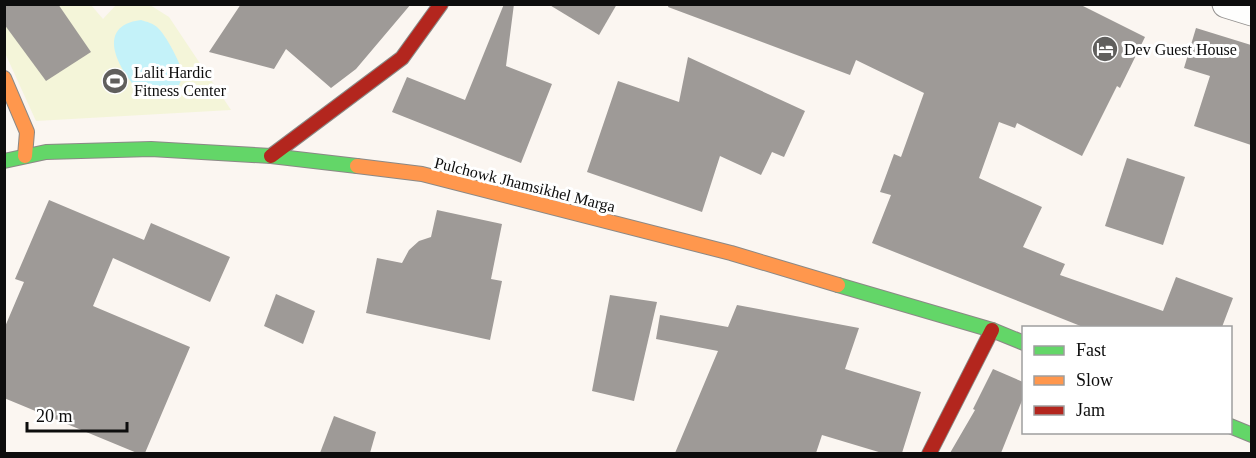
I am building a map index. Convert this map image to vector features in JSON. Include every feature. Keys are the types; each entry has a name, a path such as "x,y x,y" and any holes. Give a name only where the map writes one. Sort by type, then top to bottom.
{"main road":[{"path":"271,156 402,58 441,4"},
{"path":"4,78 27,132 25,156"},
{"name":"Pulchowk Jhamsikhel Marga","path":"4,161 46,152 151,150 271,156 422,174 731,253 992,330 1022,343"},
{"path":"929,453 992,330"},
{"path":"1232,427 1251,435"}],"street":[{"path":"1226,4 1251,12"}],"green space":[{"name":"Lalit Hardic Fitness Center","path":"4,5 91,5 103,19 116,5 150,5 169,17 231,110 36,121 5,53"}],"water":[{"path":"141,20 154,25 161,31 181,68 181,81 178,87 168,95 154,97 141,93 119,63 114,40 118,31 126,24"}],"building":[{"path":"4,4 58,4 91,52 46,81 4,24"},
{"path":"241,4 411,4 356,69 331,88 286,49 274,69 209,52"},
{"path":"504,4 514,4 506,66 552,84 521,163 392,112 407,77 465,100"},
{"path":"548,4 617,4 599,35"},
{"path":"669,4 1079,4 1145,37 1120,88 1117,86 1082,156 1017,123 1015,128 999,122 979,178 1042,207 1023,247 1065,264 1060,275 1163,311 1176,277 1233,298 1222,326 1080,326 872,243 891,195 880,192 894,154 901,157 924,93 856,60 850,75 668,7"},
{"path":"1196,28 1251,45 1251,145 1194,126 1210,76 1184,68"},
{"path":"688,57 805,111 784,157 772,152 761,175 720,156 702,212 587,172 618,81 679,102"},
{"path":"1127,158 1185,177 1163,245 1105,226"},
{"path":"49,200 144,240 151,223 230,257 210,302 113,258 93,306 190,347 145,453 137,453 4,398 4,329 24,282 15,279"},
{"path":"437,210 502,224 491,279 502,281 490,340 366,313 377,258 402,263 409,250 419,241 431,237"},
{"path":"276,294 315,311 303,344 264,326"},
{"path":"610,295 657,302 634,401 592,391"},
{"path":"737,305 859,328 845,369 921,392 902,453 882,453 822,435 816,453 675,453 718,351 656,339 660,315 728,327"},
{"path":"993,369 1022,382 1022,400 1001,453 950,453 975,410 973,409"},
{"path":"334,416 376,432 370,453 320,453"}],"traffic: fast":[{"path":"4,161 46,152 151,149 271,156 357,166"},
{"path":"838,285 992,330 1022,342"},
{"path":"1232,427 1252,435"}],"traffic: slow":[{"path":"4,78 27,132 25,156"},
{"path":"357,166 422,174 731,253 838,285"}],"traffic: jam":[{"path":"271,156 402,58 441,4"},
{"path":"929,454 992,330"}],"place":[{"name":"Dev Guest House","path":"1105,49"},
{"name":"Lalit Hardic Fitness Center","path":"115,81"}]}
